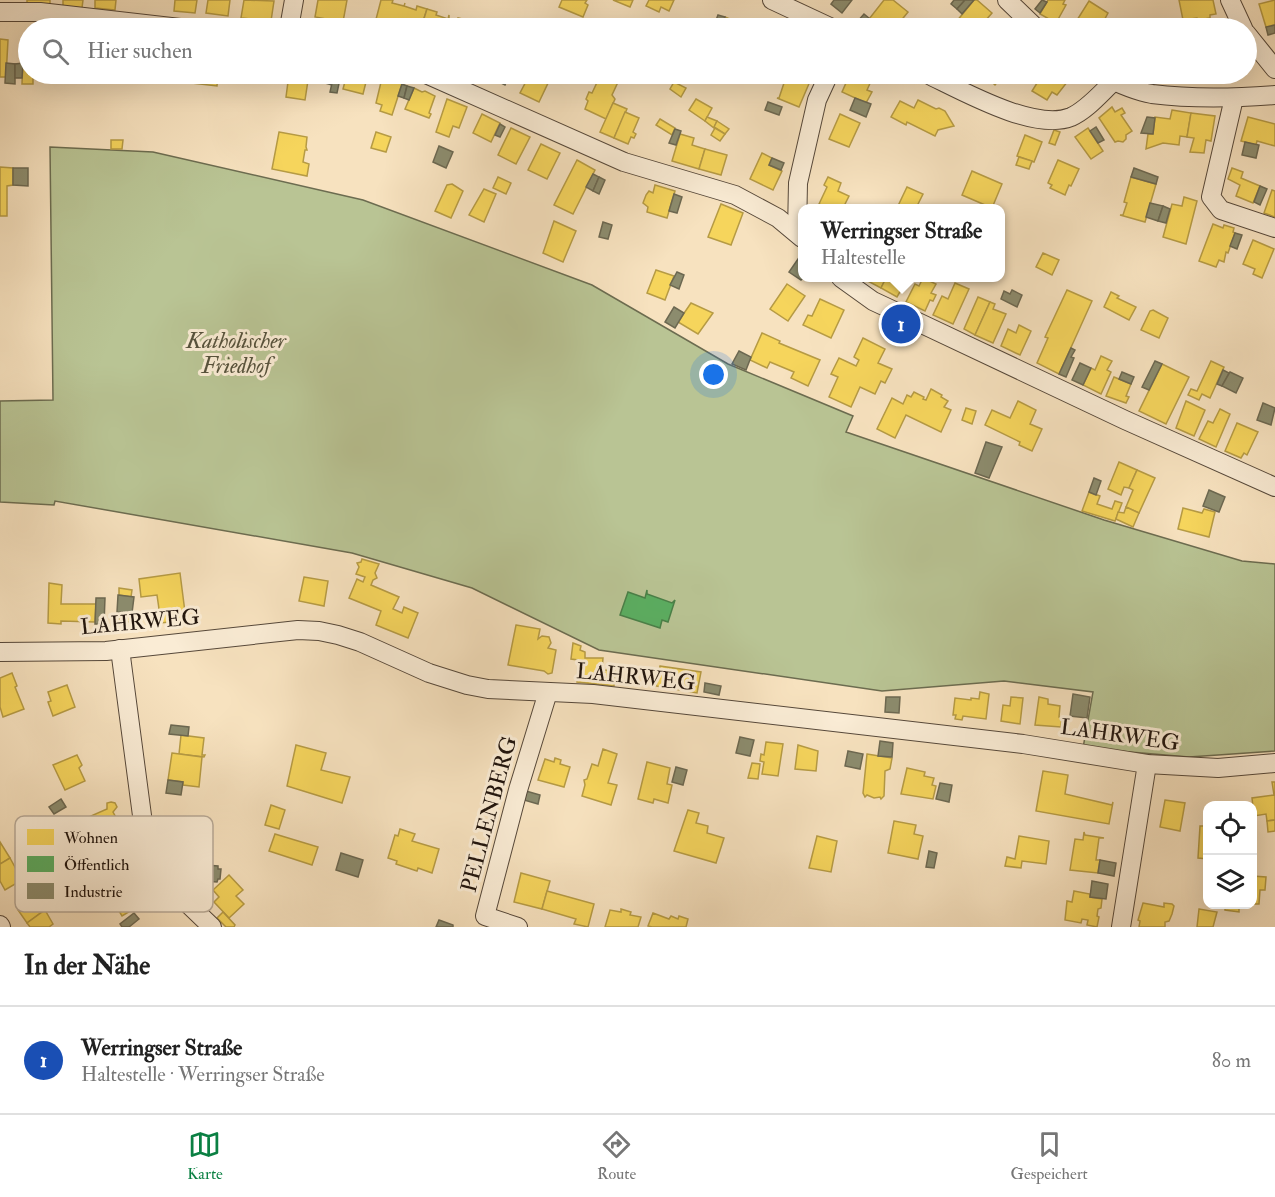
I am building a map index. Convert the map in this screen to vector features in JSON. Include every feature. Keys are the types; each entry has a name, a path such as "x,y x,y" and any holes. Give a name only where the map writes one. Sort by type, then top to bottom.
{"street":[{"path":"291,18 294,0"},
{"path":"772,0 811,18"},
{"path":"1007,0 1026,18"},
{"path":"1230,0 1238,18"},
{"path":"0,12 40,12 92,18"},
{"path":"1257,47 1275,69"},
{"path":"448,84 624,162 735,195 778,218 798,234"},
{"path":"798,204 798,183 817,100 824,84"},
{"path":"948,84 994,106 1040,120 1057,120 1071,117 1082,110 1102,84"},
{"path":"1126,84 1151,93 1234,98 1275,95"},
{"path":"1234,98 1211,197 1221,210 1275,228"},
{"path":"847,282 873,301 1107,412 1275,487"},
{"name":"LAHRWEG","path":"0,652 120,649 298,630 319,631 360,642 429,673 488,689 593,694 1023,744 1147,764 1218,768 1275,763"},
{"path":"120,649 142,816"},
{"name":"PELLENBERG","path":"518,927 485,916 518,790 548,692"},
{"path":"1121,927 1147,764"},
{"path":"196,912 212,927"}],"green space":[{"name":"Katholischer Friedhof","path":"50,147 153,152 363,200 592,285 728,364 853,416 846,432 1104,520 1242,561 1275,564 1275,751 1189,757 1083,748 1093,692 1004,681 882,691 599,650 472,588 352,553 55,501 54,505 0,502 0,401 53,400"}],"building: Wohnen":[{"path":"27,0 50,0 50,6 27,4"},
{"path":"63,0 83,0 82,8 63,6"},
{"path":"95,0 116,0 115,10 95,8"},
{"path":"175,0 197,0 195,13 174,11"},
{"path":"208,0 230,0 228,16 206,13"},
{"path":"244,0 274,1 271,18 241,18"},
{"path":"318,0 347,0 344,18 315,17"},
{"path":"381,0 393,0 392,3 416,10 417,6 427,9 424,18 376,18"},
{"path":"562,0 587,0 585,3 588,5 583,17 559,7"},
{"path":"613,0 633,0 630,7"},
{"path":"649,0 674,0 669,11 661,7 659,12 646,6"},
{"path":"884,0 893,0 908,12 903,18 870,18"},
{"path":"974,0 992,13 988,18 959,18"},
{"path":"1048,0 1065,0 1063,4 1066,5 1059,18 1047,18 1040,14"},
{"path":"1179,0 1213,0 1216,14 1210,15 1210,18 1183,18"},
{"path":"1275,0 1275,25 1266,27 1259,4"},
{"path":"1089,1 1108,13 1105,18 1078,18"},
{"path":"427,9 445,18 424,18"},
{"path":"0,39 8,40 6,77 0,77"},
{"path":"288,84 307,84 305,100 286,97"},
{"path":"344,84 366,84 363,94 343,89"},
{"path":"381,84 402,84 392,115 380,111 382,105 376,103"},
{"path":"525,84 548,84 539,102 520,93"},
{"path":"596,84 617,84 612,95 615,99 606,119 585,109 589,92 592,93"},
{"path":"673,84 686,88 681,97 670,89"},
{"path":"784,84 809,84 799,107 777,98 779,98"},
{"path":"846,84 870,84 867,90 872,92 866,103 842,92"},
{"path":"1036,84 1066,84 1057,95 1052,92 1047,100 1032,91"},
{"path":"414,88 435,96 429,118 405,109"},
{"path":"447,99 467,107 459,128 453,126 449,137 436,132"},
{"path":"696,99 712,108 705,121 689,110"},
{"path":"918,100 945,111 954,126 938,130 935,136 891,117 900,101 914,108"},
{"path":"613,103 627,109 614,138 600,132"},
{"path":"1112,107 1115,112 1122,108 1125,113 1121,115 1132,131 1126,135 1123,142 1115,142 1099,118"},
{"path":"1172,110 1191,113 1187,137 1180,136 1179,145 1163,143 1146,149 1148,134 1153,134 1155,117 1170,119"},
{"path":"625,112 639,118 633,132 636,134 634,138 631,137 628,144 614,138"},
{"path":"1191,113 1215,116 1211,141 1206,140 1204,153 1190,152 1194,138 1187,137"},
{"path":"482,114 500,123 491,142 473,133"},
{"path":"840,114 860,123 849,147 829,139"},
{"path":"707,117 717,121 714,128 705,121"},
{"path":"1248,117 1275,124 1275,146 1257,141 1256,145 1241,141"},
{"path":"660,119 675,128 672,135 656,125"},
{"path":"717,121 729,129 725,134 714,127"},
{"path":"511,128 530,137 516,164 498,155"},
{"path":"715,128 725,134 720,141 711,135"},
{"path":"1088,128 1103,151 1091,159 1075,137"},
{"path":"1054,130 1060,132 1055,145 1049,143"},
{"path":"279,132 307,137 307,150 305,150 303,162 309,164 307,176 272,169"},
{"path":"376,132 391,137 386,152 371,148"},
{"path":"680,134 694,138 692,145 705,149 699,169 672,161"},
{"path":"1025,135 1042,142 1034,162 1017,156"},
{"path":"111,140 123,140 122,149 111,149"},
{"path":"541,144 560,153 547,179 528,170"},
{"path":"705,149 727,155 721,175 699,169"},
{"path":"762,153 772,158 769,165 782,171 773,190 750,179"},
{"path":"1019,157 1032,161 1029,169 1016,165"},
{"path":"577,160 595,170 573,214 554,205"},
{"path":"1058,160 1079,169 1065,195 1050,188 1052,185 1048,183"},
{"path":"0,167 13,168 13,185 7,186 7,216 0,216"},
{"path":"1232,168 1243,172 1241,178 1260,186 1253,203 1236,196 1240,185 1228,179"},
{"path":"972,171 1002,184 994,204 983,204 962,195"},
{"path":"498,177 511,183 506,194 493,188"},
{"path":"828,177 841,183 838,191 849,196 845,204 819,204 827,187 824,185"},
{"path":"1131,177 1156,184 1145,222 1120,215 1123,215 1127,203 1124,202"},
{"path":"452,184 463,191 451,218 435,211 447,185"},
{"path":"655,185 675,191 667,218 647,212 648,207 643,203 649,191 653,193"},
{"path":"907,187 923,194 918,204 899,204"},
{"path":"484,189 496,194 484,222 469,215"},
{"path":"1272,190 1275,191 1275,217 1264,213"},
{"path":"1184,197 1197,201 1186,244 1163,237 1172,204 1182,206"},
{"path":"721,204 743,213 731,245 708,237"},
{"path":"554,221 576,231 563,262 543,253"},
{"path":"1213,224 1223,228 1224,225 1234,228 1235,233 1224,262 1219,260 1216,267 1199,261"},
{"path":"1253,240 1274,249 1262,278 1253,274 1255,269 1243,264"},
{"path":"1043,253 1059,260 1052,275 1036,267"},
{"path":"656,270 674,276 665,300 647,293"},
{"path":"870,282 884,282 881,288"},
{"path":"884,282 906,282 897,297 881,288"},
{"path":"921,282 936,284 931,293 936,295 933,301 930,300 925,311 906,302 915,284 919,286"},
{"path":"955,283 969,289 953,324 933,315 942,296 948,299"},
{"path":"787,284 805,296 788,321 770,309"},
{"path":"1067,290 1092,301 1059,374 1037,363 1048,338 1045,337"},
{"path":"1111,292 1119,296 1117,298 1136,307 1129,320 1104,307"},
{"path":"978,297 990,302 975,335 964,329"},
{"path":"820,299 844,310 831,338 803,325 808,315 812,316"},
{"path":"990,302 995,304 993,309 1006,314 993,343 975,335"},
{"path":"691,303 713,313 698,334 678,322"},
{"path":"1153,310 1168,318 1159,338 1141,330 1150,311"},
{"path":"1019,325 1031,331 1020,355 1001,346 1008,329 1016,333"},
{"path":"762,333 780,341 779,343 820,360 808,386 791,378 794,372 770,362 767,368 750,360"},
{"path":"863,338 885,349 878,363 892,369 885,383 881,381 875,394 860,387 851,407 829,397 838,377 831,374 839,358 856,366 859,360 854,357"},
{"path":"1101,356 1112,361 1107,370 1111,372 1101,394 1083,385 1091,368 1095,370"},
{"path":"1211,361 1224,367 1210,398 1202,394 1199,400 1188,395 1191,389 1197,391"},
{"path":"1162,364 1189,377 1166,424 1139,411"},
{"path":"1114,377 1131,384 1126,403 1106,396"},
{"path":"931,389 948,401 944,407 951,410 941,432 906,415 895,438 877,429 892,398 903,404 907,395 911,397 914,392 926,400"},
{"path":"1018,401 1036,410 1030,424 1042,429 1032,451 1019,445 1020,442 985,425 992,410 1010,418"},
{"path":"1186,401 1205,410 1194,436 1176,428"},
{"path":"966,408 976,411 972,424 962,420"},
{"path":"1220,409 1230,414 1216,447 1199,439 1208,421 1213,423"},
{"path":"1237,423 1258,432 1247,455 1244,453 1241,458 1225,451"},
{"path":"1119,462 1137,470 1129,488 1124,487 1121,495 1108,489"},
{"path":"1137,470 1155,478 1139,513 1126,507 1133,490 1129,488"},
{"path":"1089,492 1100,496 1097,504 1112,509 1115,501 1122,503 1115,521 1082,511"},
{"path":"1126,507 1139,513 1133,527 1116,519 1118,512 1124,513"},
{"path":"1183,508 1202,513 1204,509 1215,512 1209,537 1178,529"},
{"path":"362,559 379,564 375,573 377,578 371,585 399,597 393,609 402,613 404,607 418,613 408,638 376,625 381,611 349,598 357,579 363,582 365,577 356,574 359,567 357,563"},
{"path":"180,573 186,620 161,623 157,595 141,597 139,579"},
{"path":"304,577 328,581 324,606 299,601"},
{"path":"49,583 62,585 61,604 96,604 95,622 48,623"},
{"path":"119,588 132,590 131,597 119,595"},
{"path":"120,612 132,613 131,622 119,621"},
{"path":"516,625 540,629 538,639 542,636 549,637 551,643 548,648 556,650 552,673 508,665"},
{"path":"573,643 581,646 580,650 585,652 585,658 603,658 602,670 615,671 614,686 577,682 578,660 571,659"},
{"path":"660,666 701,672 697,693 656,686"},
{"path":"12,673 24,709 3,717 0,707 0,678"},
{"path":"67,685 75,707 53,716 48,702 51,701 48,692"},
{"path":"980,692 989,694 986,719 963,716 962,720 955,719 956,715 953,715 955,698 979,699"},
{"path":"1011,697 1023,698 1020,724 1001,721 1003,705 1010,706"},
{"path":"1039,697 1048,699 1048,704 1060,706 1061,727 1035,725"},
{"path":"181,735 204,738 202,755 205,755 204,757 179,754"},
{"path":"766,742 783,744 778,776 762,774 764,762 760,761 761,754 764,755"},
{"path":"296,745 326,753 321,770 350,777 342,803 287,786"},
{"path":"798,745 818,751 816,771 795,769"},
{"path":"603,749 617,754 608,783 617,785 611,805 582,796 584,780 587,779 592,764 598,766"},
{"path":"172,753 202,757 199,787 168,780"},
{"path":"867,754 892,758 890,769 885,771 884,796 881,799 867,795 865,797 863,793"},
{"path":"77,755 82,765 79,768 85,781 65,790 53,765"},
{"path":"555,758 561,760 560,764 570,767 564,787 538,780 545,759 554,762"},
{"path":"647,762 670,768 667,784 672,785 668,803 654,799 653,803 638,799"},
{"path":"752,763 760,764 758,779 748,778"},
{"path":"907,768 925,772 924,776 934,778 932,785 936,786 933,799 901,794"},
{"path":"1043,771 1068,775 1065,794 1112,805 1113,802 1109,824 1036,811"},
{"path":"1272,782 1275,782 1275,820 1267,821 1266,814 1257,816 1257,801 1252,801 1252,798 1274,795"},
{"path":"1165,800 1185,803 1180,831 1160,827"},
{"path":"107,803 115,803 117,807 113,812 115,816 91,816 107,809"},
{"path":"271,805 285,810 279,829 265,825"},
{"path":"688,810 699,813 696,823 708,826 707,833 724,838 716,863 674,851"},
{"path":"1275,820 1275,831 1268,832 1267,821"},
{"path":"894,821 916,825 914,834 923,836 918,859 888,853"},
{"path":"1200,826 1203,826 1203,858 1198,858"},
{"path":"400,829 415,834 412,841 439,849 432,873 396,864 397,861 388,858 395,835 398,836"},
{"path":"1084,832 1085,835 1104,838 1099,838 1096,860 1100,860 1098,873 1070,870 1075,839 1083,840"},
{"path":"275,834 318,847 312,865 269,851"},
{"path":"817,836 837,841 831,872 809,868"},
{"path":"1019,836 1049,841 1046,864 1022,861 1021,868 1005,866 1007,857 1015,859"},
{"path":"0,842 10,858 0,864"},
{"path":"10,858 15,867 15,884 5,890 0,881 0,864"},
{"path":"521,873 550,881 542,909 514,902"},
{"path":"229,875 243,890 236,896 244,904 229,918 214,902 219,897 213,890"},
{"path":"1257,876 1266,877 1265,890 1260,890 1259,904 1257,904"},
{"path":"547,891 594,904 588,927 574,924 576,919 542,909"},
{"path":"1074,891 1102,899 1101,908 1098,909 1097,927 1087,925 1088,920 1082,919 1081,923 1065,920 1067,901 1072,902"},
{"path":"1143,903 1164,907 1164,903 1174,906 1169,921 1165,922 1165,927 1139,927 1140,921 1138,920"},
{"path":"621,909 631,912 630,915 641,917 638,927 605,927 610,910 621,912"},
{"path":"1199,909 1217,912 1213,927 1197,927"},
{"path":"1239,909 1239,912 1225,910"},
{"path":"19,912 42,912 27,923"},
{"path":"42,912 46,912 53,924 49,927 30,927 27,923"},
{"path":"223,912 235,925 234,927 226,927 217,918"},
{"path":"653,913 669,919 671,916 678,919 679,916 688,919 686,927 648,926"}],"building: Öffentlich":[{"path":"647,590 647,594 672,603 675,600 668,622 662,620 660,628 620,615 628,592 645,598"}],"building: Industrie":[{"path":"834,0 852,0 842,13 831,4"},
{"path":"954,0 965,0 957,9 951,4"},
{"path":"965,0 974,0 962,14 957,9"},
{"path":"1042,0 1047,2 1040,13 1035,9"},
{"path":"1275,25 1275,33 1268,35 1266,27"},
{"path":"6,63 15,64 15,84 5,83"},
{"path":"15,64 18,64 18,78 15,78"},
{"path":"332,84 339,84 337,93 330,92"},
{"path":"402,84 407,86 404,98 398,96"},
{"path":"407,86 414,88 409,100 404,98"},
{"path":"855,98 871,104 866,117 850,110"},
{"path":"768,102 782,107 779,115 765,110"},
{"path":"1147,117 1155,118 1153,134 1141,133"},
{"path":"500,124 505,127 500,137 495,135"},
{"path":"1096,127 1104,140 1098,143 1090,131"},
{"path":"675,129 681,131 676,145 669,143"},
{"path":"1245,142 1259,145 1256,158 1242,155"},
{"path":"439,146 453,152 446,168 433,162"},
{"path":"772,158 784,163 781,170 769,165"},
{"path":"13,168 28,168 28,186 13,185"},
{"path":"1134,168 1158,177 1156,184 1131,177"},
{"path":"593,174 599,177 593,191 586,187"},
{"path":"599,177 605,180 599,194 593,191"},
{"path":"1260,186 1267,189 1260,205 1254,202"},
{"path":"674,194 682,197 677,213 669,211"},
{"path":"1150,203 1163,206 1158,221 1146,217"},
{"path":"1163,206 1170,209 1166,223 1158,221"},
{"path":"603,222 612,225 608,239 599,237"},
{"path":"1235,233 1242,235 1237,249 1230,246"},
{"path":"798,259 798,278 789,272"},
{"path":"677,272 684,275 679,289 670,285"},
{"path":"1012,290 1022,295 1017,307 1001,299 1004,291 1010,294"},
{"path":"674,307 684,313 675,328 665,322"},
{"path":"1071,348 1075,350 1071,357 1074,358 1066,377 1059,374"},
{"path":"739,351 751,357 746,370 732,364"},
{"path":"1155,361 1162,364 1149,390 1142,387"},
{"path":"1080,363 1091,368 1083,385 1072,380"},
{"path":"1223,370 1229,373 1222,386 1217,384"},
{"path":"1122,372 1134,377 1131,384 1119,379"},
{"path":"1230,372 1243,378 1236,393 1222,386"},
{"path":"1263,403 1275,408 1271,425 1257,420"},
{"path":"986,442 1002,447 989,478 975,473"},
{"path":"1094,478 1101,481 1096,495 1089,492"},
{"path":"1209,490 1225,497 1219,512 1203,506"},
{"path":"118,595 134,597 132,613 117,612"},
{"path":"96,598 105,598 104,624 95,624"},
{"path":"705,683 721,686 719,695 704,692"},
{"path":"1073,694 1090,697 1087,718 1070,716"},
{"path":"886,697 900,697 899,713 885,712"},
{"path":"171,725 189,727 188,736 169,734"},
{"path":"740,737 754,740 750,756 736,753"},
{"path":"880,741 893,743 892,757 878,756"},
{"path":"848,751 863,754 860,769 845,766"},
{"path":"676,767 687,770 683,785 672,782"},
{"path":"168,780 183,782 181,795 166,793"},
{"path":"940,783 952,785 949,802 936,799"},
{"path":"526,791 540,795 538,804 524,800"},
{"path":"61,799 66,807 54,814 49,807"},
{"path":"929,851 937,853 934,868 926,867"},
{"path":"341,853 363,860 358,877 336,870"},
{"path":"1100,860 1116,863 1114,876 1098,873"},
{"path":"213,866 221,869 220,879 213,882"},
{"path":"1092,881 1108,884 1106,899 1090,897"},
{"path":"134,913 139,919 129,927 122,927 120,924"},
{"path":"439,920 453,925 453,927 436,927"}],"place":[{"name":"Werringser Straße","path":"901,324"}]}
